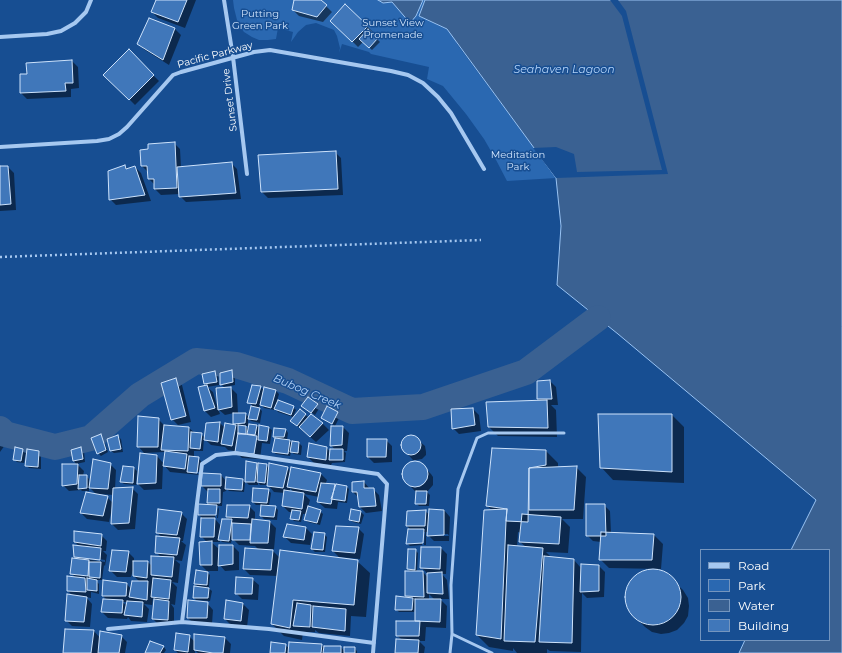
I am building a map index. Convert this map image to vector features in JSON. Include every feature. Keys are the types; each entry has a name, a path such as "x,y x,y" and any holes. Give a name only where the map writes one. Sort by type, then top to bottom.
{"street":[{"path":"0,37 47,34 61,31 75,23 86,12 91,0"},
{"name":"Sunset Drive","path":"224,0 233,57 247,174"},
{"name":"Pacific Parkway","path":"0,147 109,139 119,134 127,127 173,75 233,57 270,50 391,71 408,75 423,83 438,97 451,113 484,169"},
{"path":"182,622 202,464 216,455 235,453 378,474 387,484 373,653"},
{"path":"108,629 182,622 269,629 374,643"}],"lane":[{"path":"450,653 452,634 451,585 458,489 477,438 488,433 564,433"},
{"path":"452,634 492,653"}],"path":[{"path":"0,257 481,240"}],"green space":[{"path":"233,0 425,0 419,16 454,33 457,44 556,178 507,181 484,139 466,114 443,86 427,79 429,67 371,54 369,52 342,44 339,53 340,48 334,30 316,23 306,25 298,32 291,42 293,32 278,28 276,39 259,40 244,32 238,24"}],"water":[{"path":"378,0 423,0 416,16 410,23 392,2 383,3"},
{"name":"Seahaven Lagoon","path":"425,0 842,0 842,653 739,653 745,641 830,641 830,549 792,549 816,500 618,334 557,285 561,226 556,178 447,29 419,16"}],"pier":[{"path":"610,0 618,0 626,11 668,174 556,178 533,148 556,147 574,154 577,172 662,170 622,16"}],"building":[{"path":"156,0 187,0 178,22 151,12"},
{"path":"294,0 321,0 327,5 317,17 292,10"},
{"path":"345,4 368,26 352,42 330,21"},
{"path":"149,18 175,28 163,60 137,44"},
{"path":"368,29 378,38 369,48 359,39"},
{"path":"129,49 154,75 129,100 103,75"},
{"path":"72,60 73,83 65,83 66,91 20,93 20,74 27,74 26,63"},
{"path":"175,142 177,188 154,189 154,179 148,179 147,166 141,166 140,150 148,149 148,144"},
{"path":"336,151 338,189 261,192 258,155"},
{"path":"232,162 236,193 179,197 177,167"},
{"path":"125,165 126,169 135,166 145,195 109,200 108,171"},
{"path":"0,166 8,166 11,204 0,205"},
{"path":"232,370 233,382 220,385 220,373"},
{"path":"215,371 217,382 204,384 202,374"},
{"path":"176,378 186,416 171,420 161,383"},
{"path":"550,380 552,399 537,399 537,381"},
{"path":"207,385 215,408 204,411 198,387"},
{"path":"252,385 261,386 256,404 247,403"},
{"path":"231,387 232,407 218,410 216,388"},
{"path":"264,387 276,390 271,408 260,405"},
{"path":"308,397 318,404 311,413 301,406"},
{"path":"278,400 294,406 291,415 274,409"},
{"path":"547,400 548,428 488,427 486,402"},
{"path":"251,406 260,408 257,420 248,419"},
{"path":"327,406 338,412 332,424 321,418"},
{"path":"473,408 475,425 452,429 451,409"},
{"path":"300,409 306,414 297,426 290,421"},
{"path":"233,413 246,413 245,423 233,424"},
{"path":"311,414 323,423 310,437 299,427"},
{"path":"598,414 672,414 672,472 600,468"},
{"path":"138,416 159,418 158,447 137,447"},
{"path":"220,422 218,442 204,440 206,423"},
{"path":"225,423 236,425 232,446 221,444"},
{"path":"249,424 257,425 255,435 247,434"},
{"path":"164,425 189,427 188,451 161,450"},
{"path":"238,425 246,426 246,434 238,434"},
{"path":"259,425 269,427 267,441 258,440"},
{"path":"331,426 343,426 342,445 330,446"},
{"path":"274,428 286,429 284,437 273,437"},
{"path":"191,432 202,433 200,449 190,448"},
{"path":"238,433 257,436 254,454 235,452"},
{"path":"101,434 106,450 97,454 91,438"},
{"path":"118,435 121,449 110,451 107,439"},
{"path":"411,435 418,438 421,445 418,452 411,455 404,452 401,445 404,438"},
{"path":"275,438 290,440 288,454 272,452"},
{"path":"367,439 387,439 386,457 367,457"},
{"path":"292,441 299,442 298,453 290,452"},
{"path":"309,443 327,447 326,460 307,457"},
{"path":"15,447 23,449 21,461 13,460"},
{"path":"81,447 83,459 73,461 71,450"},
{"path":"492,448 546,450 546,465 529,468 528,522 506,521 507,509 486,506"},
{"path":"27,449 39,451 38,467 25,466"},
{"path":"330,449 343,449 343,460 329,460"},
{"path":"165,451 187,454 185,469 163,466"},
{"path":"140,453 157,455 156,483 137,484"},
{"path":"189,456 199,457 197,473 187,472"},
{"path":"93,459 111,463 108,489 89,488"},
{"path":"246,461 257,463 255,482 245,482"},
{"path":"415,461 424,465 428,474 424,483 415,487 406,483 402,474 406,465"},
{"path":"258,463 267,464 265,483 257,482"},
{"path":"269,463 288,467 283,488 267,486"},
{"path":"62,464 78,464 77,484 62,486"},
{"path":"123,466 134,467 133,483 120,482"},
{"path":"577,466 574,510 529,510 529,468"},
{"path":"291,467 321,473 316,492 287,487"},
{"path":"202,473 221,474 221,486 201,486"},
{"path":"79,475 87,475 87,488 78,489"},
{"path":"226,477 243,479 242,490 225,489"},
{"path":"364,481 364,488 374,488 376,506 359,507 357,492 352,492 352,482"},
{"path":"321,483 335,484 331,504 317,502"},
{"path":"336,484 347,486 345,501 331,499"},
{"path":"133,487 129,523 111,524 113,488"},
{"path":"253,488 269,489 267,503 252,502"},
{"path":"208,489 220,489 220,503 207,503"},
{"path":"284,490 304,493 302,509 282,506"},
{"path":"416,491 427,491 426,504 415,504"},
{"path":"86,492 108,496 103,516 80,513"},
{"path":"198,504 217,505 216,515 198,515"},
{"path":"586,504 605,504 606,536 586,536"},
{"path":"227,505 250,505 248,518 226,517"},
{"path":"261,505 276,506 274,517 260,516"},
{"path":"308,506 321,510 317,523 304,520"},
{"path":"158,509 182,512 177,535 156,533"},
{"path":"351,509 361,511 359,522 349,520"},
{"path":"429,509 444,510 444,535 427,536"},
{"path":"507,509 501,639 476,635 484,510"},
{"path":"292,510 301,511 299,520 290,519"},
{"path":"426,510 425,526 406,526 407,511"},
{"path":"522,514 561,517 559,544 519,542"},
{"path":"201,518 215,518 214,537 200,537"},
{"path":"222,519 232,519 229,541 218,540"},
{"path":"252,519 270,521 268,543 250,543"},
{"path":"232,523 251,524 250,540 232,540"},
{"path":"287,524 306,527 304,540 283,537"},
{"path":"336,526 359,527 355,553 332,551"},
{"path":"408,529 424,529 423,543 406,544"},
{"path":"74,531 102,534 101,546 74,542"},
{"path":"314,532 325,533 323,550 311,549"},
{"path":"601,532 654,534 652,560 599,560"},
{"path":"156,536 180,538 177,555 155,553"},
{"path":"212,541 212,565 200,565 199,542"},
{"path":"73,545 101,548 100,560 74,557"},
{"path":"219,545 233,545 233,564 218,566"},
{"path":"508,545 543,548 535,642 504,641"},
{"path":"421,547 441,547 440,569 420,568"},
{"path":"245,548 273,550 271,570 243,569"},
{"path":"408,549 416,549 415,570 407,569"},
{"path":"112,550 129,551 126,572 109,571"},
{"path":"280,550 358,560 354,605 293,600 290,628 271,624"},
{"path":"151,556 174,557 172,577 151,575"},
{"path":"544,556 574,559 572,643 539,642"},
{"path":"72,558 89,560 88,576 70,574"},
{"path":"133,561 148,561 147,578 133,576"},
{"path":"89,562 101,562 100,578 89,577"},
{"path":"581,564 599,565 599,591 580,592"},
{"path":"653,569 664,571 673,577 679,586 681,597 679,608 673,617 664,623 653,625 642,623 633,617 627,608 625,597 627,586 633,577 642,571"},
{"path":"196,570 208,572 207,585 194,584"},
{"path":"405,571 423,571 424,597 405,596"},
{"path":"442,572 443,594 427,593 427,573"},
{"path":"67,576 85,578 86,592 67,591"},
{"path":"236,577 253,578 252,594 235,594"},
{"path":"87,578 97,580 97,591 87,590"},
{"path":"153,578 171,580 169,599 151,597"},
{"path":"103,580 127,583 126,596 102,596"},
{"path":"132,581 148,581 147,600 129,597"},
{"path":"194,586 209,588 208,598 193,598"},
{"path":"67,594 87,597 84,622 65,621"},
{"path":"396,596 413,598 412,610 395,610"},
{"path":"103,599 123,600 122,613 101,612"},
{"path":"154,599 169,601 168,620 152,619"},
{"path":"415,599 441,599 440,622 415,621"},
{"path":"188,600 208,602 207,618 187,618"},
{"path":"226,600 243,603 241,621 224,619"},
{"path":"127,601 143,602 142,617 124,615"},
{"path":"297,603 311,605 310,627 293,626"},
{"path":"313,606 346,609 345,631 312,627"},
{"path":"396,621 420,621 419,636 396,636"},
{"path":"65,629 94,630 91,653 63,653"},
{"path":"100,631 122,635 119,653 98,653"},
{"path":"176,633 190,635 188,652 174,650"},
{"path":"194,634 225,637 223,653 194,650"},
{"path":"396,639 419,640 418,653 395,653"},
{"path":"150,641 164,646 160,653 145,653"},
{"path":"271,642 286,644 285,653 270,653"},
{"path":"289,642 322,644 321,653 288,653"},
{"path":"324,646 341,646 341,653 323,653"},
{"path":"344,647 355,647 355,653 344,653"}],"waterway":[{"name":"Bubog Creek","path":"0,429 5,434 55,447 91,438 140,395 196,361 236,365 288,381 352,411 423,407 526,372 598,318"}],"park label":[{"name":"Putting Green Park","path":"260,20"},
{"name":"Sunset View Promenade","path":"393,28"},
{"name":"Meditation Park","path":"518,160"}]}
